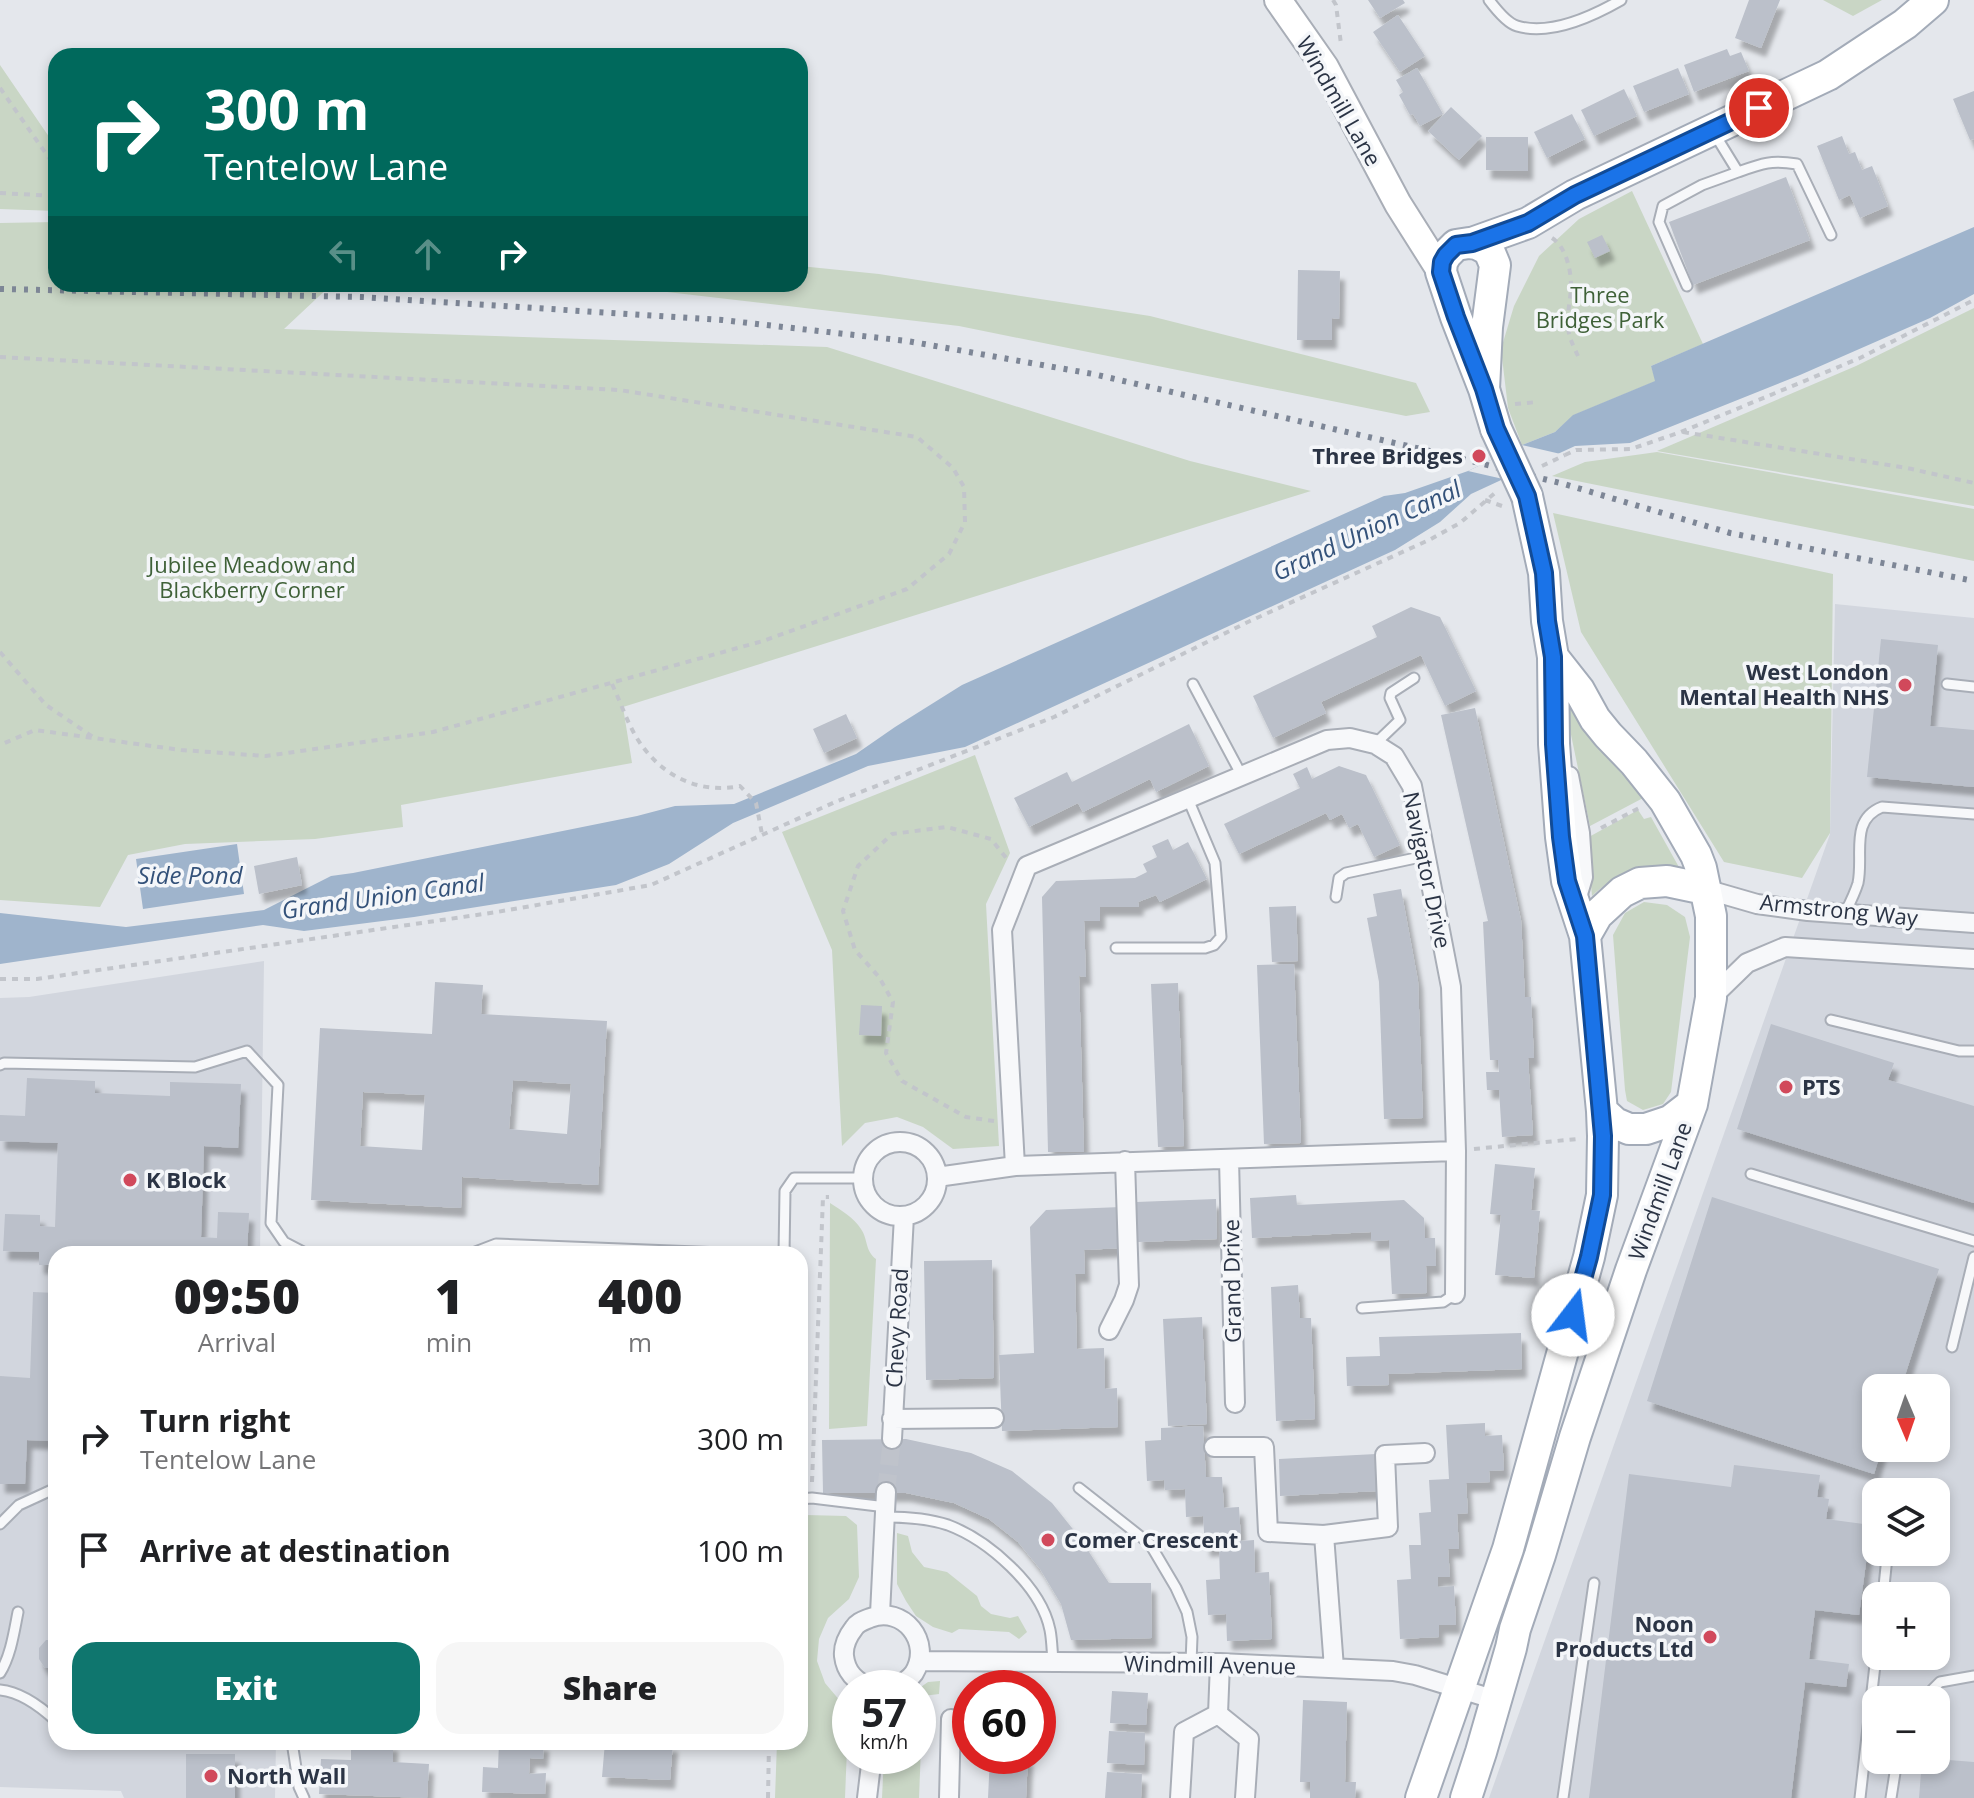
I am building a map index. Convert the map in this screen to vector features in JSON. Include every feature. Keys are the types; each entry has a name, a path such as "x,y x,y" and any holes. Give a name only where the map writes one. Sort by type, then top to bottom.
{"main road":[{"name":"Windmill Lane","path":"1278,0 1325,67 1398,204 1443,279 1495,408"},
{"path":"1528,223 1484,292 1471,297 1457,295 1443,279 1442,262 1446,255 1464,244 1528,223 1575,195 1828,75 1905,24 1933,0"},
{"name":"Windmill Lane","path":"1398,204 1464,244"},
{"path":"1464,244 1485,248 1490,253 1494,273"},
{"name":"Windmill Lane","path":"1421,1798 1508,1549 1589,1257 1602,1195 1603,1124 1585,936 1567,881 1561,837 1554,744 1553,657 1544,573 1512,493 1495,408 1487,327 1494,273"},
{"name":"Windmill Lane","path":"1466,1798 1575,1437 1631,1270 1692,1104 1711,998 1711,916 1696,855 1655,787 1595,719 1579,690 1553,657"},
{"path":"1585,936 1597,915 1622,892 1640,883 1667,881 1705,889"},
{"path":"1603,1124 1646,1129 1670,1121 1692,1104"}],"street":[{"path":"1015,1166 1002,930 1027,866 1327,740 1350,738 1375,744"},
{"name":"Navigator Drive","path":"1375,744 1394,756 1412,786 1451,987 1456,1151 1455,1294"},
{"name":"Armstrong Way","path":"1705,889 1757,904 1808,911 1974,923"},
{"name":"Armstrong Way","path":"1711,998 1747,963 1785,947 1974,959"},
{"path":"892,1143 908,1143 920,1148 935,1166 935,1192 919,1211 904,1216 885,1213 875,1206 864,1185 864,1171 871,1157 880,1148 892,1143"},
{"path":"937,1177 1015,1166 1456,1151"},
{"name":"Grand Drive","path":"1229,1159 1235,1403"},
{"path":"1109,1330 1129,1285 1125,1161"},
{"name":"Chevy Road","path":"892,1439 904,1216"},
{"path":"892,1419 994,1418"},
{"path":"1214,1447 1264,1447 1268,1532 1324,1535 1388,1527 1385,1455 1425,1453"},
{"path":"880,1614 886,1506"},
{"path":"1324,1535 1334,1668"},
{"path":"849,1670 844,1652 846,1639 857,1623 880,1614 897,1617 916,1635 920,1648 915,1670"},
{"name":"Windmill Avenue","path":"919,1661 1220,1663 1393,1671 1496,1700"},
{"path":"1218,1714 1220,1663"},
{"path":"1180,1798 1184,1732 1218,1714"},
{"path":"1218,1714 1249,1739 1245,1798"},
{"path":"949,1798 951,1719"},
{"path":"867,1798 870,1774"}],"lane":[{"path":"1489,0 1514,25 1536,28 1560,25 1596,14 1621,0"},
{"path":"1712,130 1738,172"},
{"path":"1687,286 1659,222 1663,206 1702,185 1762,163 1777,161 1797,164 1831,235"},
{"path":"1375,744 1400,720 1390,698 1391,693 1414,678"},
{"path":"1193,684 1243,777"},
{"path":"1947,684 1974,687"},
{"path":"1116,948 1205,948 1214,945 1221,937 1215,863 1188,799"},
{"path":"1845,913 1858,882 1861,828 1873,811 1882,807 1974,814"},
{"path":"1336,897 1339,878 1346,873 1425,856"},
{"path":"1831,1020 1959,1051 1974,1051"},
{"path":"0,1065 195,1067 247,1051 278,1085 271,1223 284,1242 292,1246"},
{"path":"1751,1174 1974,1241"},
{"path":"784,1246 785,1191 794,1178 864,1185"},
{"path":"491,1246 542,1246"},
{"path":"1952,1347 1974,1257"},
{"path":"1362,1308 1443,1302 1455,1294"},
{"path":"1079,1488 1150,1544 1187,1612 1192,1637 1191,1663"},
{"path":"0,1524 19,1505 48,1492"},
{"path":"808,1498 886,1506 909,1517 950,1526 976,1540 1026,1583 1045,1614 1050,1629 1053,1661"},
{"path":"1563,1798 1594,1583"},
{"path":"0,1673 18,1612"},
{"path":"1860,1798 1874,1670"},
{"path":"1936,1686 1940,1682 1974,1676"},
{"path":"0,1690 31,1702 48,1715"},
{"path":"293,1750 299,1787 304,1798"},
{"path":"1891,1798 1895,1774"}],"path":[{"path":"1333,0 1341,50"},
{"path":"0,88 48,157"},
{"path":"0,193 48,196"},
{"path":"1528,223 1557,242 1568,262 1571,285 1568,329 1578,356"},
{"path":"1565,455 1576,450 1631,449 1681,432 1860,358 1974,300"},
{"path":"0,357 619,390 917,437 953,468 964,487 965,522 949,554 907,589 763,641 433,732 266,756 181,750 35,730 0,745"},
{"path":"1495,408 1537,402"},
{"path":"1681,432 1907,468 1974,483"},
{"path":"0,979 37,979 482,914 651,885 835,802 1054,717 1250,621 1429,540 1512,493"},
{"path":"0,652 46,705 95,738"},
{"path":"612,684 635,735 660,767 692,785 740,786 756,803 762,834"},
{"path":"1595,831 1644,805"},
{"path":"1012,1125 966,1117 902,1081 886,1053 893,1002 879,977 855,950 843,911 858,866 892,834 947,827 991,839 1022,877"},
{"path":"1456,1151 1603,1124"},
{"path":"812,1498 823,1197 864,1185"},
{"path":"768,1798 769,1750"}],"shaded area":[{"path":"1835,604 1974,618 1974,1798 1489,1798 1830,834"},
{"path":"264,961 260,1246 48,1246 48,1750 276,1750 275,1798 124,1798 121,1791 0,1787 0,998 29,997"}],"green space":[{"path":"1823,0 1882,0 1853,16"},
{"path":"0,65 48,135 48,211 0,209"},
{"name":"Three Bridges Park","path":"1632,191 1703,344 1651,366 1656,381 1574,415 1555,432 1522,445 1508,408 1501,349 1514,306 1539,256 1579,219"},
{"name":"Jubilee Meadow and Blackberry Corner","path":"48,222 48,292 323,292 284,329 827,347 1190,461 1311,491 623,707 632,763 401,805 403,827 315,839 185,844 128,855 100,907 0,900 0,223"},
{"path":"808,267 879,274 1150,316 1416,383 1430,412 1406,416 959,326 667,292 808,292"},
{"path":"1974,308 1974,506 1657,451 1856,366"},
{"path":"1657,452 1974,509 1974,561 1552,476 1585,462"},
{"path":"1553,513 1833,574 1830,833 1802,878 1724,862 1581,632"},
{"path":"1568,697 1606,757 1645,797 1590,826 1564,701"},
{"path":"975,755 1010,853 986,904 999,1146 953,1149 923,1127 897,1117 865,1123 842,1146 832,950 782,832"},
{"path":"1638,810 1644,819 1651,817 1680,869 1632,870 1613,879 1592,896 1587,838"},
{"path":"1644,902 1667,905 1685,917 1690,937 1671,1092 1663,1104 1643,1110 1627,1101 1625,1090 1613,935 1625,913"},
{"path":"830,1203 858,1225 876,1259 867,1426 829,1429"},
{"path":"808,1515 846,1516 857,1525 859,1577 849,1599 828,1618 819,1639 817,1661 825,1683 832,1691 832,1774 846,1774 845,1798 775,1798 777,1750 808,1750"},
{"path":"897,1533 908,1536 912,1552 924,1567 947,1572 977,1596 981,1606 991,1614 1010,1618 1018,1616 1027,1632 1019,1639 1009,1632 959,1629 952,1633 933,1627 916,1616 897,1584"},
{"path":"936,1681 940,1681 939,1694 936,1694"},
{"path":"883,1774 920,1774 919,1798 882,1798"}],"water":[{"name":"Grand Union Canal","path":"1974,227 1974,294 1930,318 1800,375 1630,443 1575,446 1471,494 1440,522 1395,550 965,747 868,766 733,823 669,864 616,885 414,917 304,931 263,925 0,964 0,913 126,927 264,910 331,876 675,806 734,804 856,754 962,685 1384,496 1405,493 1468,471 1555,432 1573,415 1655,381 1651,366"},
{"name":"Side Pond","path":"237,844 244,894 143,909 136,859"}],"pier":[{"path":"1522,445 1565,455 1505,483 1503,479 1468,471"}],"building":[{"path":"1368,0 1403,0 1405,3 1380,18"},
{"path":"1749,0 1780,0 1761,48 1735,38"},
{"path":"1398,15 1425,56 1400,72 1373,32"},
{"path":"1727,49 1730,56 1741,52 1749,71 1694,92 1684,65"},
{"path":"1417,68 1443,114 1420,126 1399,95 1403,92 1396,80"},
{"path":"1678,68 1689,94 1644,112 1633,86"},
{"path":"1624,89 1637,116 1594,136 1581,110"},
{"path":"1974,91 1974,139 1970,140 1953,99"},
{"path":"1451,107 1482,136 1459,160 1428,131"},
{"path":"1572,114 1585,139 1547,158 1534,132"},
{"path":"1842,136 1849,154 1855,152 1862,170 1872,166 1888,206 1860,218 1850,195 1839,200 1817,146"},
{"path":"1486,137 1528,137 1528,171 1486,170"},
{"path":"1786,177 1810,240 1693,285 1669,222"},
{"path":"1602,235 1610,251 1595,258 1587,242"},
{"path":"1298,270 1340,271 1339,319 1332,318 1332,340 1297,340"},
{"path":"1411,607 1440,617 1476,691 1445,706 1421,655 1321,702 1326,713 1273,738 1253,696 1377,637 1372,626"},
{"name":"West London Mental Health NHS","path":"1881,639 1938,645 1930,726 1974,730 1974,787 1867,777"},
{"path":"1475,708 1521,920 1525,997 1531,997 1534,1058 1528,1058 1533,1135 1502,1137 1499,1090 1487,1090 1486,1072 1499,1072 1498,1060 1490,1060 1483,922 1488,921 1441,715"},
{"path":"846,714 857,738 824,753 813,729"},
{"path":"1189,724 1209,766 1156,792 1150,779 1083,812 1078,803 1029,827 1014,798 1067,772 1072,782"},
{"path":"1339,766 1366,775 1400,845 1374,857 1358,824 1349,828 1342,814 1330,820 1326,813 1239,854 1224,824 1300,788 1293,774 1307,767 1312,779"},
{"path":"1168,839 1173,850 1188,842 1207,879 1160,902 1156,895 1138,902 1139,907 1100,907 1100,921 1084,921 1086,977 1079,976 1084,1152 1048,1152 1042,897 1056,881 1135,878 1147,872 1143,864 1157,857 1152,846"},
{"path":"297,857 302,885 259,894 254,866"},
{"path":"1401,889 1418,981 1423,1118 1384,1119 1379,982 1367,918 1377,916 1373,894"},
{"path":"1296,906 1298,961 1272,962 1269,907"},
{"path":"1294,964 1301,1143 1264,1144 1257,965"},
{"path":"435,982 483,985 481,1014 607,1021 598,1185 462,1177 461,1208 311,1200 320,1028 432,1034","holes":["513,1080 571,1084 567,1134 509,1129","363,1092 425,1095 422,1150 360,1146"]},
{"path":"1178,983 1184,1146 1158,1147 1151,984"},
{"path":"861,1005 882,1006 881,1036 859,1035"},
{"path":"1771,1024 1894,1063 1888,1080 1974,1106 1974,1203 1737,1129"},
{"name":"K Block","path":"27,1078 95,1081 95,1093 170,1096 170,1082 241,1084 238,1148 204,1146 201,1237 217,1238 218,1212 249,1213 247,1246 48,1246 48,1265 39,1265 39,1252 3,1251 5,1214 40,1215 40,1226 55,1227 58,1143 0,1141 0,1115 25,1116"},
{"path":"1495,1164 1535,1168 1531,1210 1540,1211 1534,1278 1495,1275 1501,1215 1490,1214"},
{"path":"1296,1195 1297,1205 1404,1200 1424,1218 1425,1238 1435,1238 1436,1266 1426,1266 1427,1293 1392,1294 1389,1240 1371,1241 1371,1232 1252,1238 1250,1198"},
{"path":"1712,1197 1939,1269 1905,1374 1862,1374 1862,1462 1878,1462 1874,1474 1647,1401"},
{"path":"1216,1199 1217,1239 1138,1242 1136,1202"},
{"path":"1121,1207 1122,1248 1084,1250 1085,1274 1075,1274 1077,1349 1104,1348 1105,1389 1117,1388 1118,1427 1002,1431 999,1355 1034,1353 1030,1227 1046,1210"},
{"path":"992,1260 994,1378 926,1380 924,1261"},
{"path":"1298,1285 1300,1318 1311,1318 1315,1419 1276,1421 1271,1287"},
{"path":"33,1292 48,1293 48,1441 27,1440 25,1484 0,1484 0,1376 30,1378"},
{"path":"1202,1317 1207,1424 1168,1426 1163,1319"},
{"path":"1521,1333 1522,1369 1388,1374 1389,1385 1347,1386 1346,1357 1380,1356 1379,1337"},
{"path":"1485,1423 1485,1436 1502,1435 1504,1470 1489,1471 1490,1482 1466,1483 1468,1513 1457,1514 1459,1549 1448,1549 1450,1577 1438,1577 1438,1587 1454,1586 1456,1625 1439,1625 1439,1637 1400,1639 1397,1580 1411,1579 1409,1545 1421,1545 1419,1513 1431,1512 1429,1480 1449,1479 1446,1425"},
{"path":"1203,1426 1206,1477 1222,1477 1224,1508 1239,1507 1241,1541 1254,1540 1255,1573 1269,1572 1272,1639 1227,1641 1226,1614 1208,1615 1206,1580 1220,1579 1219,1547 1205,1548 1203,1516 1186,1517 1185,1489 1165,1490 1164,1480 1147,1481 1145,1441 1161,1440 1161,1428"},
{"name":"Comer Crescent","path":"906,1439 971,1453 1012,1471 1052,1503 1080,1538 1109,1583 1151,1583 1152,1638 1071,1640 1061,1604 1040,1569 1018,1542 989,1519 954,1503 906,1493 823,1493 822,1440"},
{"path":"1376,1454 1378,1491 1280,1496 1279,1459"},
{"name":"Noon Products Ltd","path":"1734,1465 1820,1475 1817,1497 1829,1499 1826,1519 1862,1524 1862,1566 1866,1566 1859,1615 1815,1610 1809,1659 1849,1664 1846,1687 1805,1682 1791,1798 1589,1798 1629,1474 1731,1487"},
{"path":"48,1640 48,1668 39,1659 39,1648"},
{"path":"1112,1691 1148,1693 1146,1725 1110,1723"},
{"path":"1303,1700 1347,1702 1345,1782 1356,1782 1355,1798 1310,1798 1310,1782 1300,1782"},
{"path":"1109,1731 1145,1733 1144,1765 1107,1763"},
{"path":"351,1750 393,1750 393,1762 429,1764 427,1798 319,1794 321,1759 351,1760"},
{"path":"499,1750 544,1750 543,1759 530,1758 529,1774 546,1773 545,1794 482,1792 483,1767 498,1768"},
{"path":"604,1750 672,1750 670,1780 602,1777"},
{"name":"North Wall","path":"186,1754 235,1754 235,1798 186,1798"},
{"path":"1950,1760 1974,1762 1974,1798 1919,1798 1921,1774 1950,1774"},
{"path":"1107,1772 1142,1774 1141,1798 1105,1798"},
{"path":"989,1774 1027,1774 1026,1798 988,1798"}],"tunnel":[{"path":"886,1492 892,1439"}],"railway":[{"path":"0,289 48,290"},
{"path":"136,292 362,297 722,320 907,341 1093,374 1564,484 1730,533 1974,581"}],"place":[{"name":"Three Bridges","path":"1479,456"},
{"name":"West London Mental Health NHS","path":"1905,685"},
{"name":"PTS","path":"1786,1087"},
{"name":"K Block","path":"130,1180"},
{"name":"Comer Crescent","path":"1048,1540"},
{"name":"Noon Products Ltd","path":"1710,1637"},
{"name":"North Wall","path":"211,1776"}],"route":[{"path":"1573,1315 1602,1195 1603,1136 1585,936 1567,881 1561,837 1554,744 1553,657 1544,573 1527,496 1496,429 1441,272 1442,262 1456,245 1472,243 1528,223 1575,195 1759,108"}]}
